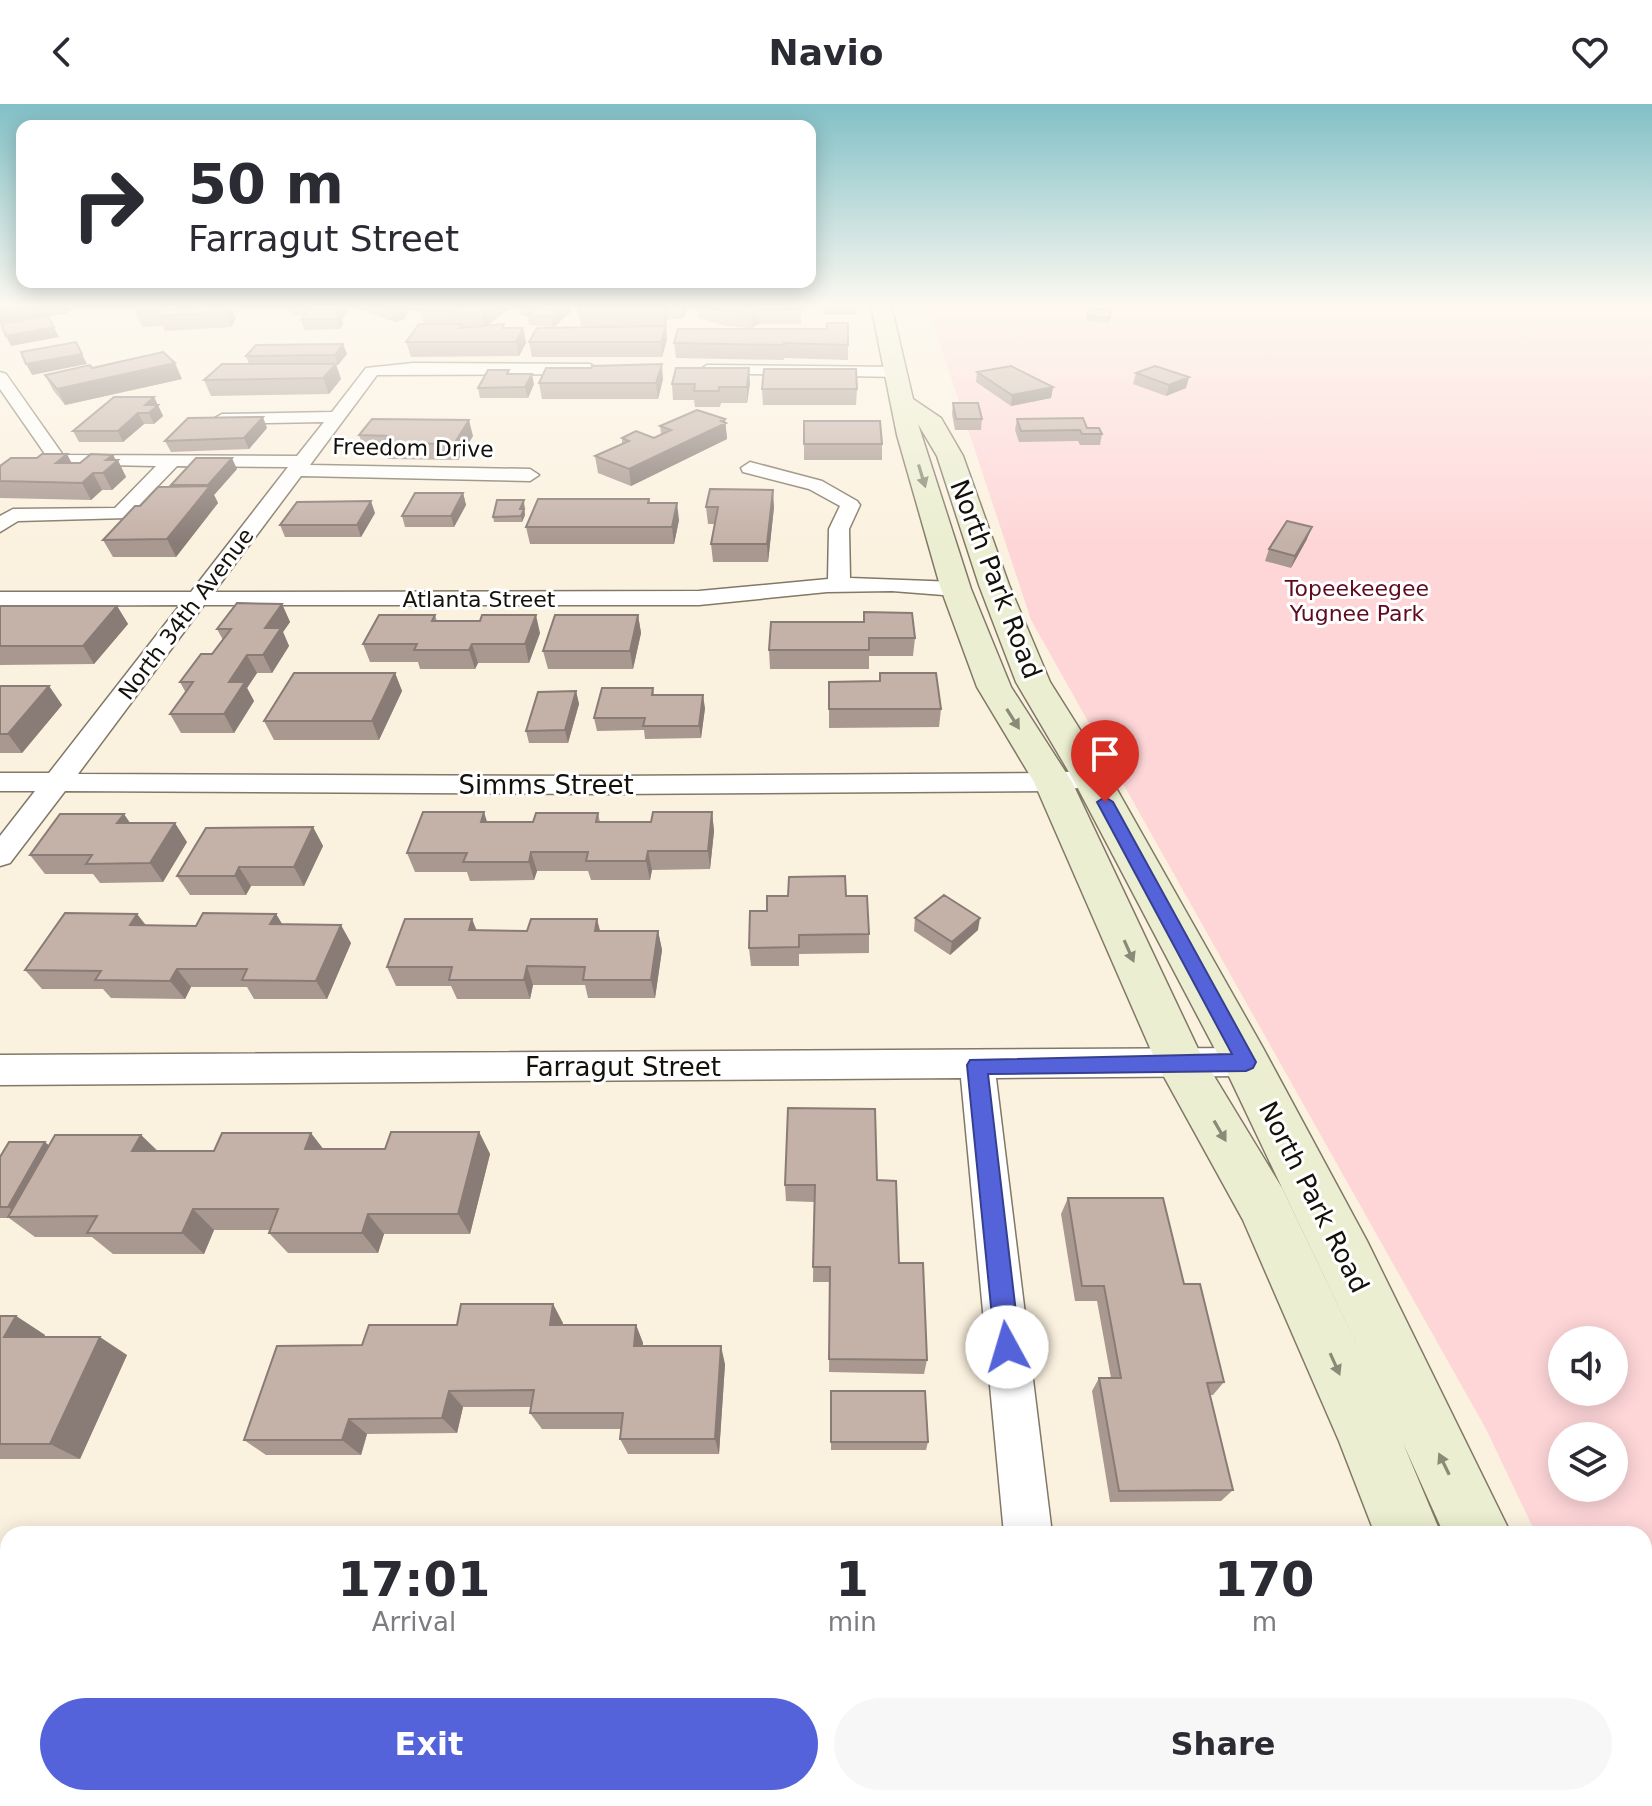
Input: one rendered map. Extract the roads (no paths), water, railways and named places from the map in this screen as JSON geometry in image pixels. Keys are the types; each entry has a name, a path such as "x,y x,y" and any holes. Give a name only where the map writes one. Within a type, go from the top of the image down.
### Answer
{"street":[{"name":"Freedom Drive","path":"5,384 58,460 172,461 530,475"},
{"name":"North 34th Avenue","path":"0,856 361,384"},
{"path":"880,384 900,386"},
{"name":"North Park Road","path":"900,386 909,435 956,589 994,687 1072,780 1246,1062 1347,1260 1474,1526"},
{"name":"North Park Road","path":"900,386 933,423 950,456 994,585 1181,1064 1263,1205 1366,1431 1405,1526"},
{"path":"209,419 334,417"},
{"path":"4,519 120,514 172,461"},
{"path":"750,468 809,482 839,495 850,505 839,529 839,586"},
{"name":"Atlanta Street","path":"0,599 699,598 788,585 956,589"},
{"name":"Simms Street","path":"0,782 169,786 1072,780"},
{"name":"Farragut Street","path":"0,1070 1246,1062"},
{"path":"977,1065 1027,1526"}],"park label":[{"name":"Topeekeegee Yugnee Park","path":"1357,600"}]}
